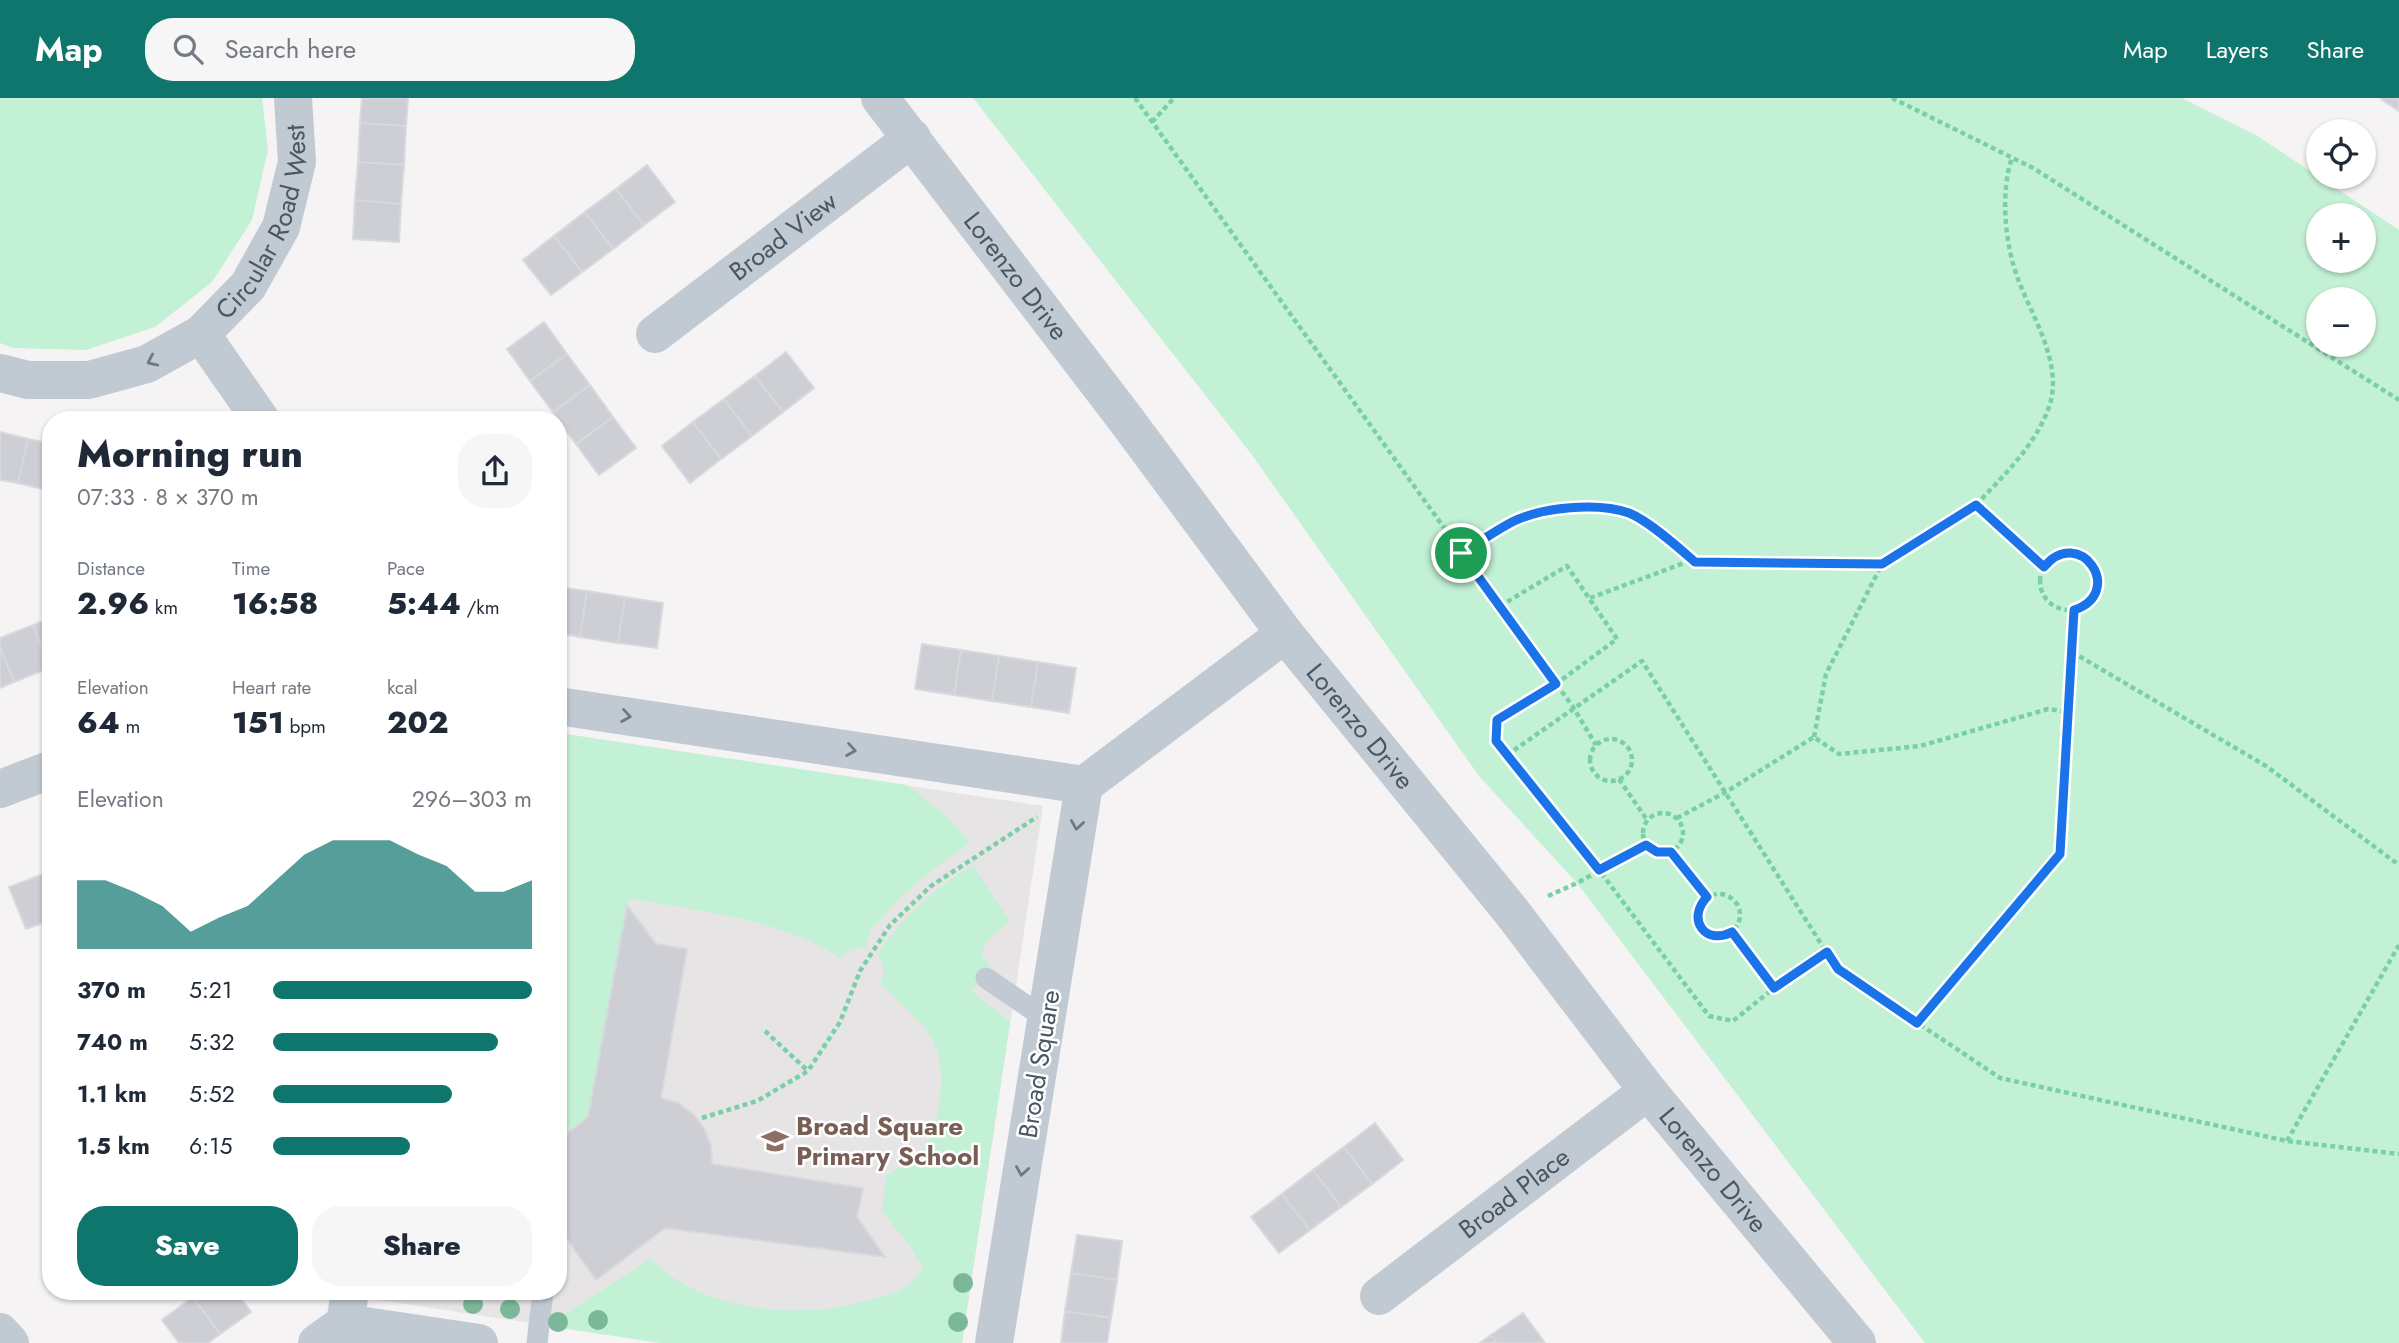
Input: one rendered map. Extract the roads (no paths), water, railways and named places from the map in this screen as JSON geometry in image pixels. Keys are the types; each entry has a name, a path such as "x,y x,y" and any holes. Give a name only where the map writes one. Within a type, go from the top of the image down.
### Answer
{"street":[{"name":"Circular Road West","path":"0,373 28,380 89,380 147,364 201,334 248,286 281,228 297,162 293,98"},
{"name":"Lorenzo Drive","path":"880,98 1127,421 1284,634 1511,911 1648,1091 1857,1343"},
{"name":"Broad View","path":"655,334 912,138"},
{"name":"Circular Road West","path":"201,334 255,411"},
{"path":"567,707 1084,785 1284,634"},
{"path":"0,789 42,773"},
{"name":"Broad Square","path":"994,1343 1084,785"},
{"name":"Broad Place","path":"1379,1296 1648,1091"},
{"path":"338,1319 479,1343"},
{"path":"0,1332 10,1343"}],"lane":[{"path":"986,978 1046,1019"},
{"path":"537,1343 542,1300"}],"place":[{"name":"Broad Square Primary School","path":"775,1141"}]}
